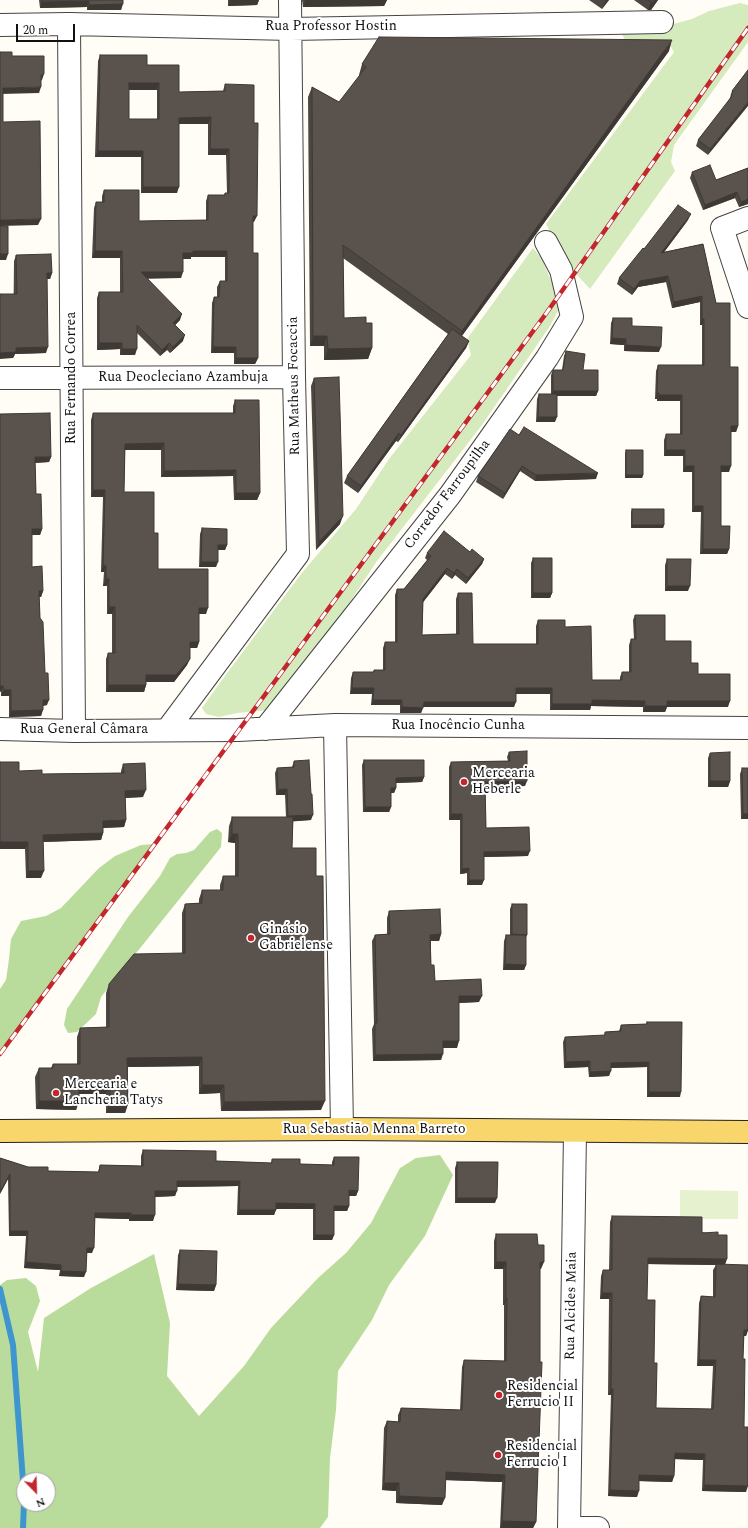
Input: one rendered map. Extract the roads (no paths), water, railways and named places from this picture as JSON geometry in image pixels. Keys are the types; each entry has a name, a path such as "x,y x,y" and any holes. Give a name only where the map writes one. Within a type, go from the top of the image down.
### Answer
{"main road":[{"name":"Rua Sebastião Menna Barreto","path":"0,1131 342,1129 575,1132 748,1132"}],"street":[{"name":"Rua Matheus Focaccia","path":"167,730 298,554 294,377 290,0"},
{"name":"Rua Professor Hostin","path":"0,25 69,24 290,28 662,22"},
{"name":"Rua Fernando Correa","path":"69,24 74,731"},
{"path":"748,218 722,228 748,307"},
{"name":"Corredor Farroupilha","path":"265,729 450,495 547,358 572,317 561,270 546,242"},
{"name":"Rua Deocleciano Azambuja","path":"0,378 72,379 294,377"},
{"path":"335,725 342,1129"},
{"name":"Rua Inocêncio Cunha","path":"167,730 265,729 335,725 748,728"},
{"name":"Rua General Câmara","path":"0,729 74,731 167,730"},
{"name":"Rua Alcides Maia","path":"569,1528 575,1132"},
{"path":"569,1528 598,1528"}],"waterway":[{"path":"0,1289 13,1345 22,1472"},
{"path":"23,1528 24,1512"}],"railway":[{"path":"0,1054 545,315 748,28"}],"place":[{"name":"Mercearia Heberle","path":"464,782"},
{"name":"Ginásio Gabrielense","path":"251,938"},
{"name":"Mercearia e Lancheria Tatys","path":"56,1093"},
{"name":"Residencial Ferrucio II","path":"499,1395"},
{"name":"Residencial Ferrucio I","path":"498,1455"}]}
